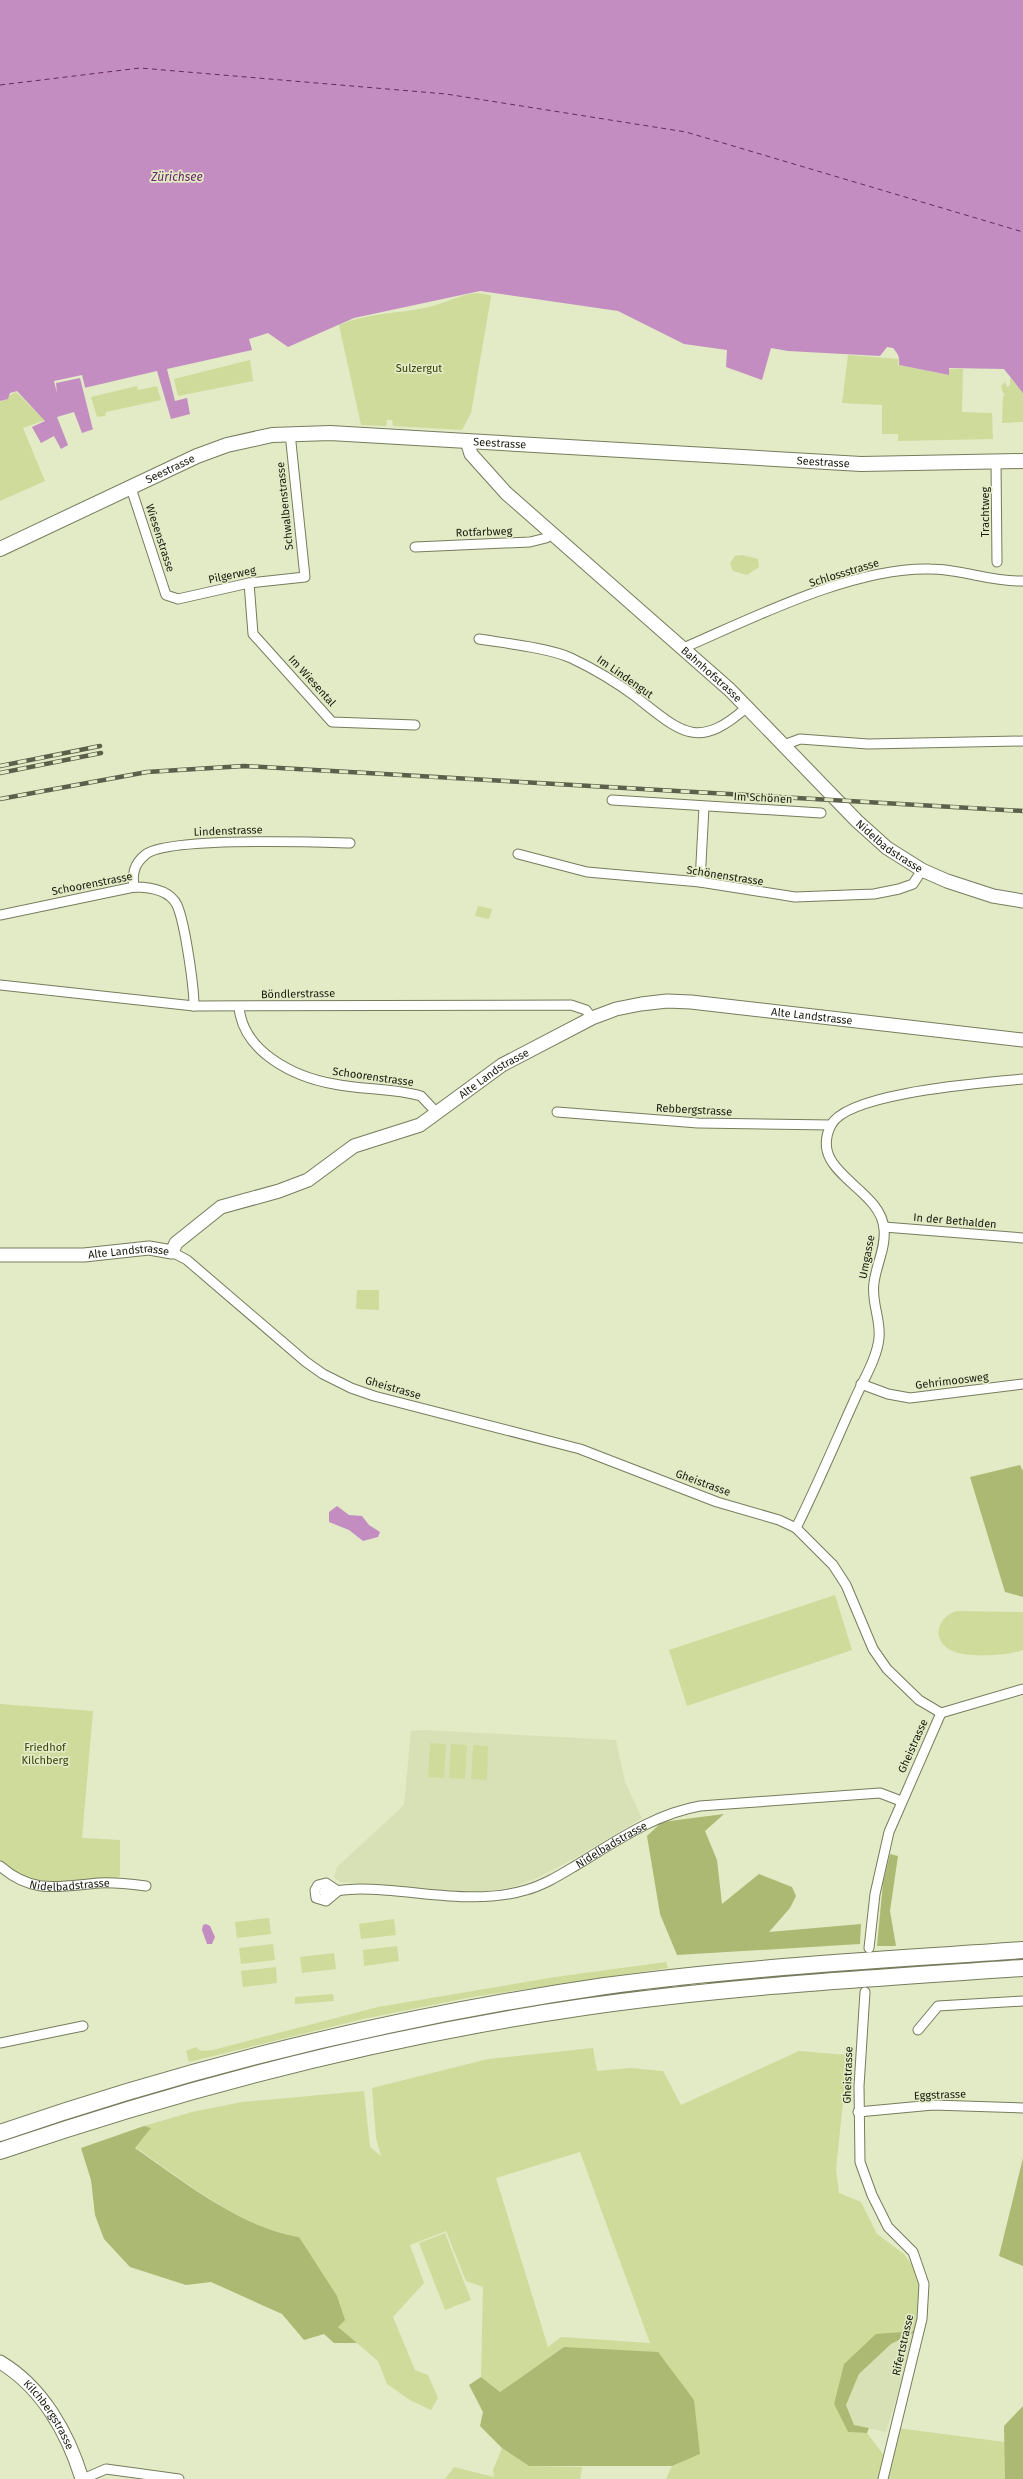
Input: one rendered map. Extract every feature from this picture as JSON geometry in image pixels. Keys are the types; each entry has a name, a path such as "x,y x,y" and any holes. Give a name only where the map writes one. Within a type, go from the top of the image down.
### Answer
{"highway":[{"path":"0,2133 107,2097 263,2053 397,2022 512,2000 698,1975 1023,1950"},
{"path":"0,2151 132,2108 226,2081 366,2047 483,2024 587,2006 733,1989 1023,1968"}],"main road":[{"name":"Seestrasse","path":"0,549 197,456 228,444 290,433 330,433 861,464 1023,461"}],"street":[{"name":"Schwalbenstrasse","path":"290,433 305,577"},
{"name":"Bahnhofstrasse","path":"467,441 471,454 487,474 506,493 552,532 747,707 784,744"},
{"name":"Trachtweg","path":"996,462 997,562"},
{"name":"Wiesenstrasse","path":"131,488 166,595"},
{"name":"Rotfarbweg","path":"415,547 530,542 546,538 552,532"},
{"name":"Schlossstrasse","path":"681,649 777,608 856,579 883,572 931,569 955,571 992,579 1023,582"},
{"name":"Pilgerweg","path":"166,595 178,599 249,583 305,577"},
{"name":"Im Wiesental","path":"249,583 253,634 332,722 415,725"},
{"name":"Im Lindengut","path":"479,639 568,657 600,672 668,723 689,732 703,733 711,731 726,724 747,707"},
{"path":"784,744 800,739 868,744 1023,740"},
{"name":"Nidelbadstrasse","path":"784,744 857,822 887,848 922,870 967,888 1023,901"},
{"name":"Im Schönen","path":"612,800 704,807 821,813"},
{"path":"700,882 704,807"},
{"name":"Lindenstrasse","path":"134,887 132,875 137,864 145,854 169,845 266,842 350,843"},
{"name":"Schönenstrasse","path":"518,854 587,872 700,882 795,897 867,895 913,884 922,870"},
{"name":"Schoorenstrasse","path":"0,914 134,887 150,887 166,893 177,905 184,932 194,1006"},
{"name":"Böndlerstrasse","path":"0,985 194,1006 571,1005 586,1010 592,1018"},
{"name":"Alte Landstrasse","path":"0,1255 84,1255 149,1248 172,1252 176,1243 221,1207 279,1191 308,1180 354,1146 420,1125 502,1065 592,1018 616,1009 667,1001 691,1002 1023,1040"},
{"name":"Schoorenstrasse","path":"239,1007 240,1020 258,1049 285,1067 333,1084 421,1096 437,1113"},
{"path":"831,1125 843,1113 874,1101 944,1087 1023,1079"},
{"name":"Rebbergstrasse","path":"557,1112 698,1123 831,1125"},
{"name":"Umgasse","path":"796,1528 861,1384 879,1337 873,1295 884,1237 884,1227 881,1215 871,1200 832,1164 826,1143 831,1125"},
{"name":"In der Bethalden","path":"884,1227 1023,1238"},
{"name":"Gheistrasse","path":"172,1252 187,1260 306,1362 323,1374 351,1388 438,1414 580,1449 717,1502 779,1520 796,1528 833,1565 846,1585 873,1649 887,1669 919,1700 940,1713 934,1733 901,1801 889,1832 875,1894 869,1948"},
{"name":"Gehrimoosweg","path":"861,1384 888,1394 910,1398 1023,1384"},
{"path":"940,1713 1023,1689"},
{"name":"Nidelbadstrasse","path":"324,1892 361,1889 482,1897 505,1895 528,1890 552,1880 656,1818 679,1809 700,1806 880,1793 901,1801"},
{"name":"Nidelbadstrasse","path":"0,1866 11,1876 39,1888 101,1883 146,1886"},
{"name":"Gheistrasse","path":"858,2112 865,1992"},
{"path":"918,2030 938,2006 1023,2001"},
{"path":"0,2043 83,2026"},
{"name":"Eggstrasse","path":"858,2112 933,2105 1023,2108"},
{"name":"Rifertstrasse","path":"858,2112 860,2162 872,2195 888,2227 914,2252 924,2284 922,2319 883,2479"},
{"name":"Kilchbergstrasse","path":"0,2362 11,2368 38,2395 59,2423 74,2453 82,2479"},
{"path":"82,2479 106,2469 179,2479"}],"shaded area":[{"path":"425,1730 616,1740 625,1782 642,1818 577,1857 535,1879 513,1887 489,1891 444,1891 340,1882 334,1877 337,1867 404,1805 411,1731"},
{"path":"917,2331 886,2432 854,2425 846,2405 859,2374 891,2344"}],"green space":[{"name":"Sulzergut","path":"478,293 490,295 491,297 471,413 462,430 393,426 392,420 387,420 386,426 361,425 339,325 360,318 431,307 464,295"},
{"path":"848,355 899,359 898,365 949,375 949,369 963,369 962,412 992,413 993,439 898,441 898,434 882,434 882,405 842,403"},
{"path":"250,360 253,381 178,396 174,379"},
{"path":"1010,377 1023,393 1023,422 1002,423 1003,397 1005,394 1003,393 1001,386 1005,382 1007,387 1010,385"},
{"path":"137,386 138,390 157,386 161,400 106,412 105,416 97,417 91,397"},
{"path":"16,392 45,420 23,428 45,481 0,501 0,402"},
{"path":"742,555 758,559 759,567 747,575 733,571 730,563 735,556"},
{"path":"478,906 492,909 489,919 475,916"},
{"path":"357,1290 379,1290 379,1310 356,1309"},
{"path":"1020,1465 1023,1471 1023,1597 1005,1592 970,1477"},
{"path":"835,1595 852,1650 687,1706 669,1650"},
{"path":"957,1611 1023,1612 1023,1650 996,1655 973,1655 963,1654 947,1648 939,1638 940,1626 946,1617"},
{"name":"Friedhof Kilchberg","path":"0,1704 93,1711 82,1838 120,1840 120,1876 117,1878 56,1882 26,1877 0,1861"},
{"path":"430,1743 446,1744 444,1778 428,1777"},
{"path":"451,1744 467,1745 465,1779 449,1778"},
{"path":"473,1745 488,1746 487,1780 471,1779"},
{"path":"724,1814 705,1831 717,1860 722,1904 759,1874 792,1887 796,1896 790,1908 769,1932 861,1924 860,1944 677,1955 660,1914 647,1836 662,1822"},
{"path":"890,1854 898,1856 890,1911 896,1946 877,1946 883,1883"},
{"path":"269,1918 271,1934 237,1938 235,1922"},
{"path":"394,1919 396,1935 361,1939 359,1924"},
{"path":"273,1944 275,1960 241,1964 239,1948"},
{"path":"397,1946 399,1961 364,1966 363,1950"},
{"path":"334,1953 336,1969 302,1973 300,1957"},
{"path":"666,1962 668,1968 472,1997 363,2019 189,2062 186,2051 196,2047 201,2051 213,2050 378,2007 555,1977"},
{"path":"276,1967 277,1983 243,1987 241,1971"},
{"path":"333,1994 334,2001 295,2004 295,1997"},
{"path":"593,2048 597,2071 630,2068 663,2071 681,2105 799,2051 848,2055 836,2169 839,2193 861,2202 877,2234 904,2254 913,2266 920,2284 920,2317 917,2331 844,2364 834,2404 848,2432 867,2433 885,2457 880,2479 666,2479 672,2466 700,2453 564,2347 500,2392 481,2377 483,2287 466,2281 446,2231 410,2245 424,2283 393,2317 415,2370 428,2375 438,2398 431,2410 410,2400 387,2384 378,2361 338,2327 299,2237 277,2232 234,2213 193,2188 135,2147 151,2128 144,2126 192,2112 242,2102 364,2091 370,2147 381,2156 376,2138 372,2088 488,2059","holes":["580,2152 650,2343 561,2337 548,2347 496,2178"]},
{"path":"144,2126 151,2128 135,2148 213,2202 234,2214 277,2232 299,2237 337,2296 345,2320 338,2327 357,2343 334,2343 324,2334 304,2340 282,2314 211,2282 186,2285 130,2267 104,2239 95,2215 91,2180 81,2148"},
{"path":"1023,2158 1023,2266 999,2256"},
{"path":"445,2233 471,2300 445,2310 419,2243"},
{"path":"917,2331 891,2344 859,2374 846,2405 854,2425 869,2428 867,2433 848,2432 834,2404 844,2364 876,2334"},
{"path":"564,2347 658,2352 694,2400 700,2454 672,2466 529,2466 502,2448 480,2426 483,2412 469,2385 481,2377 500,2392"},
{"path":"1023,2406 1023,2479 1005,2479 1004,2426"},
{"path":"897,2428 1005,2442 1005,2479 885,2479"},
{"path":"502,2448 529,2466 582,2467 580,2479 445,2479 454,2467 494,2477 493,2470"}],"water":[{"name":"Zürichsee","path":"0,0 1023,0 1023,393 1004,369 949,368 949,375 899,365 899,358 896,352 893,348 887,347 880,356 788,351 771,348 762,380 726,367 727,350 684,344 618,311 480,291 354,318 288,347 268,333 249,339 252,350 167,369 175,401 187,398 190,414 171,419 157,371 84,388 94,429 82,433 74,412 57,417 68,445 61,449 54,436 41,443 32,427 45,421 17,391 10,393 8,399 0,401"},
{"path":"337,1506 349,1515 362,1516 369,1525 380,1532 378,1537 363,1541 349,1530 329,1522 329,1512"},
{"path":"206,1924 210,1926 215,1937 212,1944 207,1944 202,1930 203,1925"}],"pier":[{"path":"82,375 96,429 93,430 80,378 56,383 57,393 54,381"}],"ferry route":[{"path":"0,85 140,68 446,94 686,132 1023,232"}],"railway":[{"path":"0,766 100,746"},
{"path":"0,773 101,753"},
{"path":"0,799 147,772 244,766 1023,811"}]}
